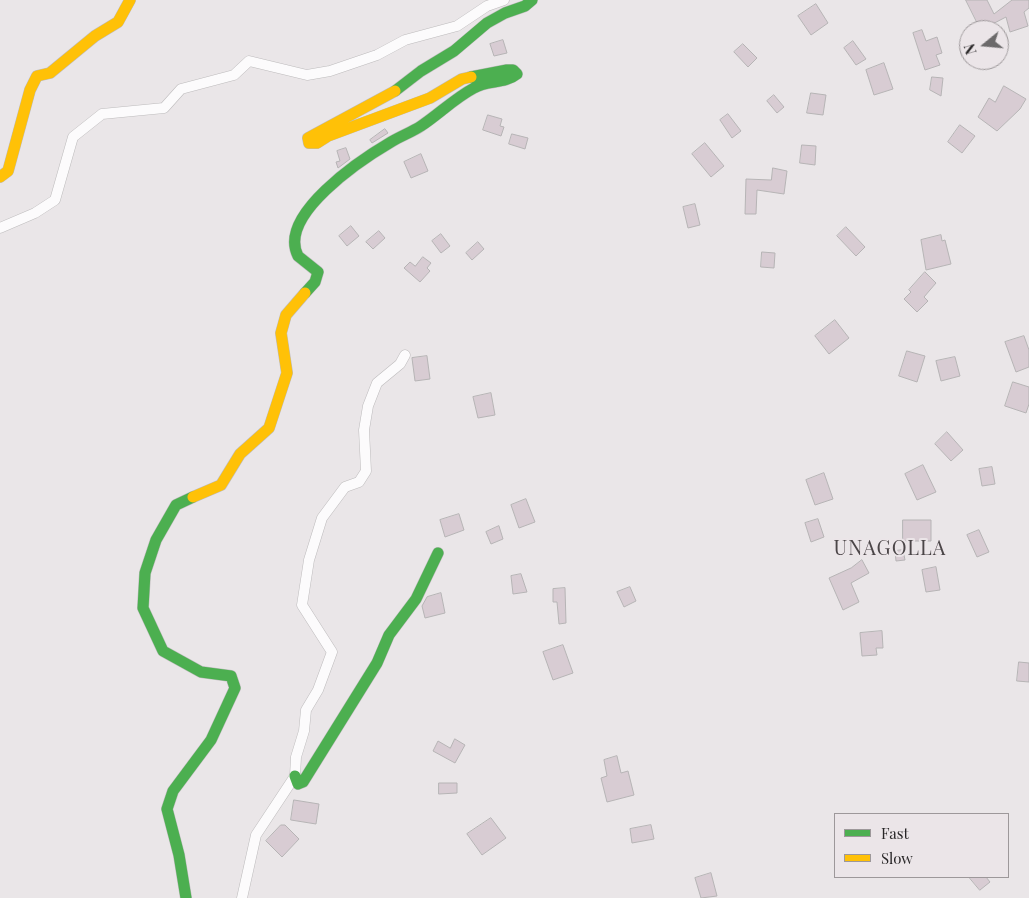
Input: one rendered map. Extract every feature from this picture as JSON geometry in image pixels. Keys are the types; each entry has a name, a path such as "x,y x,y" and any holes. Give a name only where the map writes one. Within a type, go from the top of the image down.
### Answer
{"street":[{"path":"0,178 8,171 30,90 37,76 50,73 95,36 118,22 130,0"},
{"path":"0,228 34,213 55,200 73,137 102,114 164,108 181,89 234,75 249,61 307,75 330,71 378,55 405,40 457,26 487,6 504,0"},
{"path":"186,898 179,855 167,809 173,791 211,740 235,688 231,676 201,672 163,651 143,608 146,573 156,540 176,506 221,485 240,454 269,428 288,373 281,333 286,315 315,282 318,272 305,264 295,251 296,234 304,214 334,181 391,142 419,127 480,84 510,79 517,74 513,70 507,70 462,79 430,98 328,136 317,143 310,143 308,138 366,105 396,92 421,71 454,51 487,23 505,12 525,6 532,0"},
{"path":"405,355 400,364 377,383 368,406 364,430 366,471 359,482 344,487 322,518 309,560 302,605 332,652 318,690 306,710 304,731 296,757 295,776 298,784 304,782 376,663 389,635 416,599 438,553"},
{"path":"242,898 256,835 295,776"}],"building":[{"path":"966,0 987,0 994,14 1012,0 1029,0 1029,8 1024,12 1028,26 1010,32 1009,20 1007,20 1006,17 1000,20 976,20"},
{"path":"816,4 828,23 811,35 798,16"},
{"path":"922,30 926,41 937,37 942,53 936,55 940,65 925,70 913,33"},
{"path":"503,40 507,53 494,56 490,44"},
{"path":"853,41 866,59 856,65 844,48"},
{"path":"743,44 757,58 748,67 734,52"},
{"path":"884,63 893,89 874,95 866,70"},
{"path":"932,77 943,78 941,96 930,90"},
{"path":"1004,86 1026,99 1020,109 997,131 978,117 989,98 995,102"},
{"path":"811,93 826,95 823,115 807,113"},
{"path":"774,95 784,107 777,113 767,101"},
{"path":"728,114 741,131 732,138 720,120"},
{"path":"488,115 502,119 500,126 504,127 501,136 483,130"},
{"path":"960,125 975,136 962,153 948,142"},
{"path":"385,129 388,133 372,143 370,140"},
{"path":"512,134 528,138 525,149 509,144"},
{"path":"705,143 724,166 711,177 692,154"},
{"path":"802,145 816,146 815,165 800,163"},
{"path":"346,148 350,159 338,168 336,162 340,161 337,151"},
{"path":"421,154 428,171 411,178 404,162"},
{"path":"773,168 787,171 784,194 757,190 756,214 745,214 746,179 771,180"},
{"path":"695,204 700,225 688,228 683,207"},
{"path":"351,226 359,236 347,246 339,236"},
{"path":"846,227 865,247 856,256 837,236"},
{"path":"379,231 385,238 373,249 366,242"},
{"path":"441,234 450,246 441,253 432,241"},
{"path":"941,235 942,241 945,240 951,264 926,270 921,240"},
{"path":"478,242 484,249 472,260 466,253"},
{"path":"762,252 775,253 774,268 761,267"},
{"path":"423,257 431,263 427,268 430,271 420,282 404,268 410,262 415,266"},
{"path":"925,272 936,283 924,297 928,301 917,312 904,299 911,292 909,290"},
{"path":"835,320 849,338 829,354 815,336"},
{"path":"1024,336 1029,350 1029,367 1016,372 1005,342"},
{"path":"907,351 925,356 917,382 899,376"},
{"path":"427,356 430,379 415,381 412,358"},
{"path":"955,357 960,376 941,381 936,361"},
{"path":"1013,382 1029,387 1029,404 1026,413 1005,406"},
{"path":"491,393 495,415 478,418 473,397"},
{"path":"947,432 963,450 951,461 935,444"},
{"path":"923,465 936,492 917,500 905,474"},
{"path":"992,467 995,484 982,486 979,469"},
{"path":"824,473 833,499 815,505 806,480"},
{"path":"526,499 535,522 519,528 511,505"},
{"path":"459,514 464,530 445,537 440,520"},
{"path":"818,519 824,537 811,542 805,523"},
{"path":"903,520 931,520 931,541 903,541"},
{"path":"499,526 503,539 491,544 486,532"},
{"path":"979,530 989,552 977,557 967,535"},
{"path":"903,550 905,560 896,561 895,551"},
{"path":"862,560 869,573 851,583 859,602 843,610 829,578 851,568"},
{"path":"936,567 940,590 926,592 922,570"},
{"path":"521,574 527,592 513,594 511,576"},
{"path":"630,587 636,601 624,607 617,592"},
{"path":"565,588 566,623 559,624 557,602 553,602 553,589"},
{"path":"441,593 445,613 425,618 422,606 427,597"},
{"path":"882,631 883,648 876,648 877,655 862,656 860,633"},
{"path":"563,645 573,673 553,680 543,652"},
{"path":"1019,662 1029,663 1029,682 1017,681"},
{"path":"455,739 465,745 455,763 433,751 438,741 450,748"},
{"path":"617,756 621,773 628,771 634,795 607,802 601,778 607,776 604,760"},
{"path":"439,783 457,783 457,793 439,794"},
{"path":"294,800 319,804 316,824 291,820"},
{"path":"491,818 506,838 482,855 467,834"},
{"path":"281,825 285,825 299,839 282,857 266,841"},
{"path":"651,825 654,839 632,843 630,829"},
{"path":"711,873 717,896 701,898 695,878"},
{"path":"970,878 987,878 990,882 980,890"}],"traffic: fast":[{"path":"395,91 421,71 454,51 487,23 505,13 525,6 532,0"},
{"path":"305,293 315,282 318,272 298,256 295,240 300,223 311,206 326,190 361,161 421,126 467,92 479,86 507,79 517,74 513,70 507,70 471,77"},
{"path":"186,898 179,855 167,809 173,791 211,740 235,688 231,676 201,672 163,651 143,608 145,573 156,540 176,505 193,497"},
{"path":"295,776 298,784 303,782 377,663 389,635 416,599 438,553"}],"traffic: slow":[{"path":"0,177 8,171 30,90 37,76 50,73 95,36 118,22 130,0"},
{"path":"395,91 308,138 309,143 317,143 328,136 430,98 462,79 471,77"},
{"path":"193,497 221,485 240,454 269,428 287,373 281,333 286,315 305,293"}],"district":[{"name":"UNAGOLLA","path":"890,549"}]}
